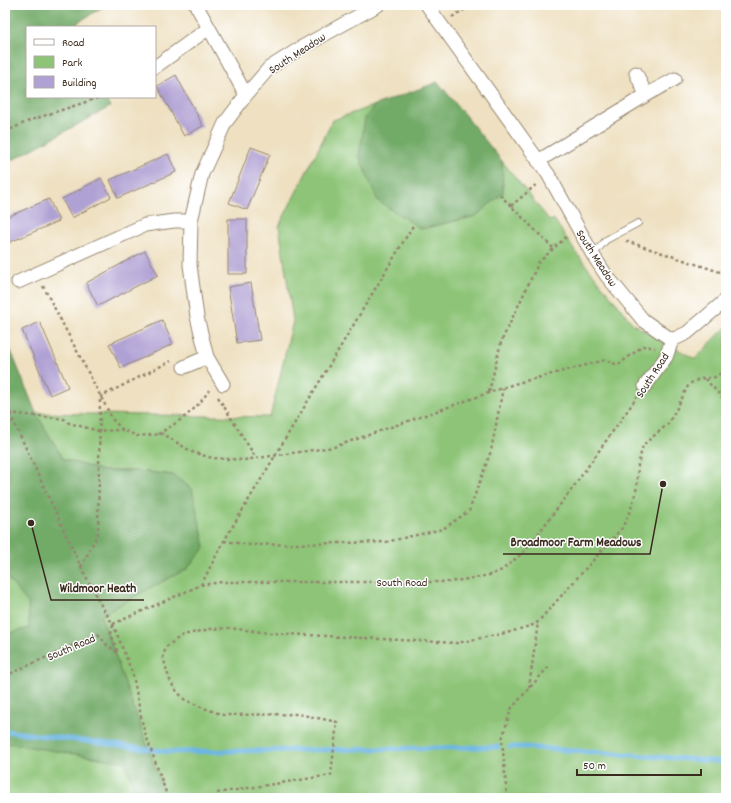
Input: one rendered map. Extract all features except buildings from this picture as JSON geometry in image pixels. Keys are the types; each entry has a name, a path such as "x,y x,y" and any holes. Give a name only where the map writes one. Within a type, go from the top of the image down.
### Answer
{"street":[{"path":"196,5 246,95"},
{"name":"South Meadow","path":"428,5 440,24 548,174 606,275 643,320 670,345"},
{"name":"South Meadow","path":"217,387 196,316 190,265 191,221 202,174 225,123 269,68 372,6"},
{"path":"156,66 209,28"},
{"path":"636,73 646,95"},
{"path":"538,161 675,79"},
{"path":"18,282 145,225 174,221 191,221"},
{"name":"South Road","path":"645,386 666,357 670,345 687,333 726,300"},
{"path":"184,367 207,357"}],"lane":[{"path":"593,254 606,240 638,223"}],"path":[{"path":"440,24 472,5"},
{"path":"5,132 31,120 98,98"},
{"path":"510,206 548,174"},
{"path":"500,195 553,248"},
{"path":"201,585 224,541 414,224"},
{"path":"489,393 501,342 540,262 553,248 578,228"},
{"path":"612,237 726,274"},
{"path":"36,273 113,420 123,430 137,436 163,434 192,452 212,458 244,460 334,447 503,388 606,360 618,366 643,346 670,345"},
{"path":"100,397 178,358 184,367"},
{"path":"217,793 331,775 337,722 298,714 223,715 201,707 184,699 174,688 169,678 163,658 166,647 183,635 210,629 229,628 270,633 457,642 510,632 536,624 622,528 631,508 637,487 638,465 643,445 668,424 688,384 699,379 715,377 726,370"},
{"path":"704,378 726,401"},
{"name":"South Road","path":"5,676 98,634 107,645 118,653 111,634 113,624 201,585 229,582 450,582 490,575 502,570 525,551 572,490 645,386"},
{"path":"158,435 187,416 217,387 256,458"},
{"path":"224,541 251,545 386,542 443,529 469,511 491,451 503,388"},
{"path":"81,567 98,533 100,397"},
{"path":"5,403 81,567 102,607 113,624 133,675 143,727 168,798"},
{"path":"9,413 64,419 69,422 99,431 123,430"},
{"path":"5,421 13,422"},
{"path":"529,689 538,621"},
{"path":"507,798 502,739 511,709 550,665"}],"green space":[{"path":"5,5 106,5 77,23 78,26 26,26 26,98 106,98 110,107 5,164"},
{"path":"438,82 502,161 503,193 476,216 421,229 378,201 359,156 365,118 375,105"},
{"path":"375,105 365,118 421,229 476,216 503,193 502,161 550,221 554,219 574,250 633,324 695,359 726,327 726,798 5,798 5,415 146,590 187,569 204,547 198,518 173,475 138,471 103,471 63,459 36,413 270,417 293,321 279,226 333,120"},
{"path":"5,336 36,413 63,459 103,471 138,471 173,475 192,489 205,547 187,569 146,590 101,616 166,798 138,798 125,762 5,743 5,634 29,628 28,603 5,575"}],"waterway":[{"path":"5,731 171,752 498,747"},
{"path":"510,747 726,762"}],"place":[{"name":"Broadmoor Farm Meadows","path":"663,484"},
{"name":"Wildmoor Heath","path":"31,523"}]}
